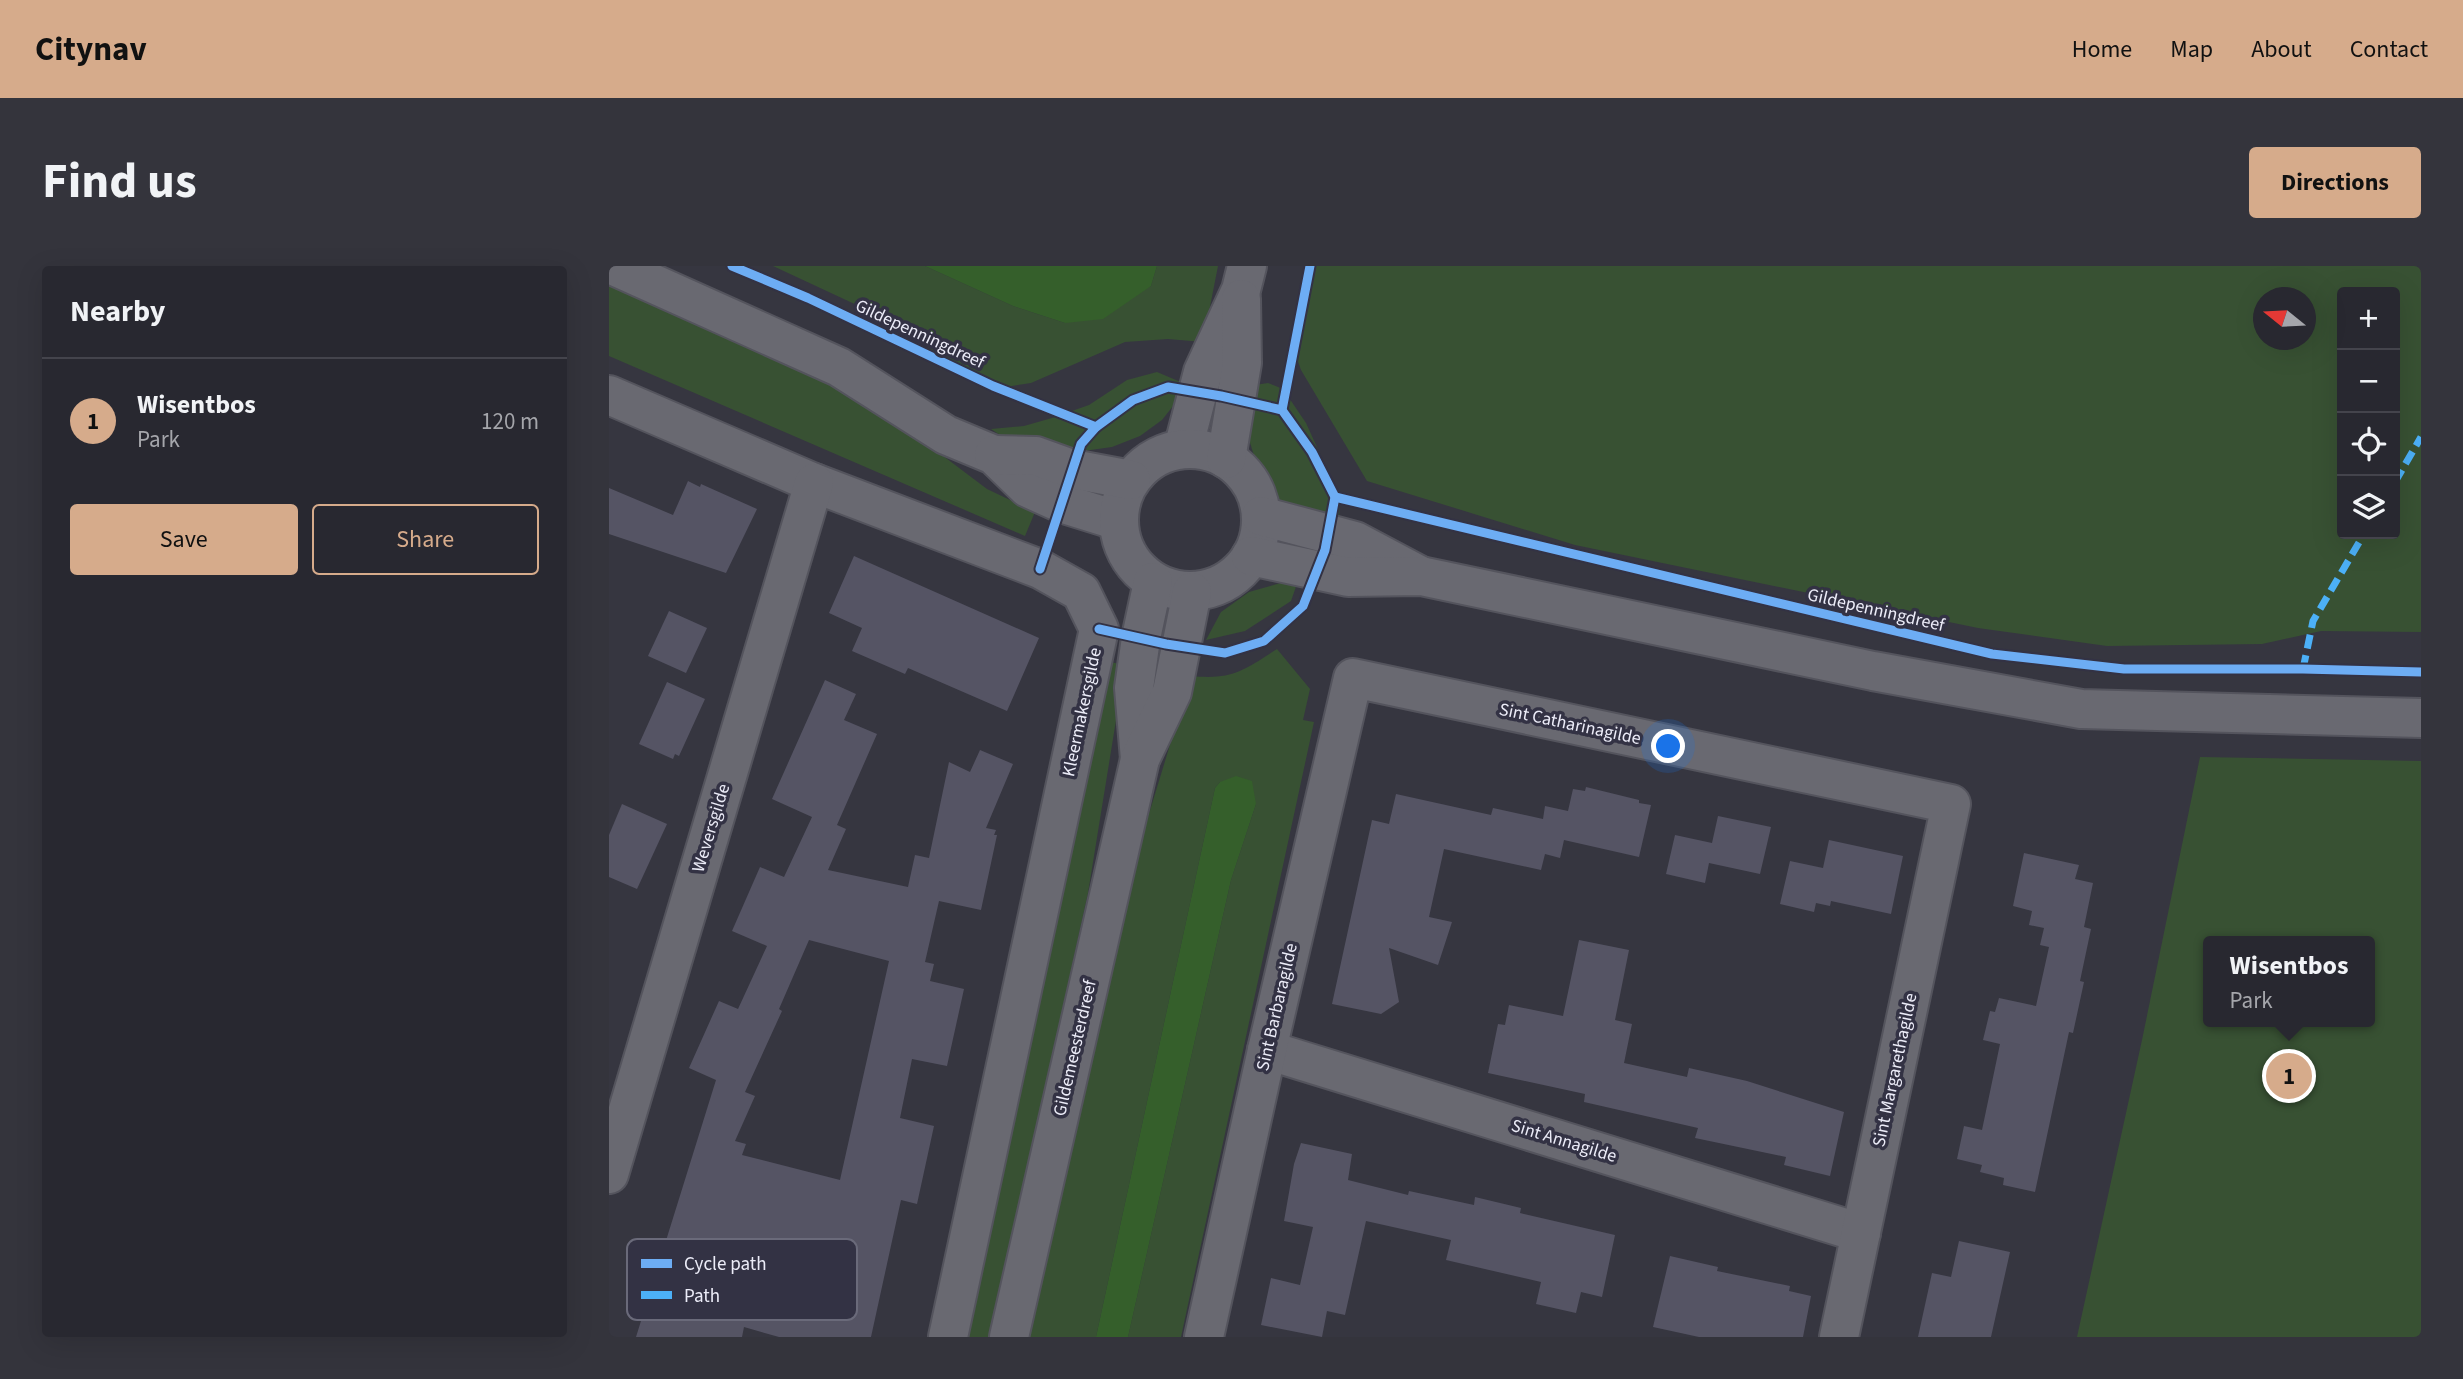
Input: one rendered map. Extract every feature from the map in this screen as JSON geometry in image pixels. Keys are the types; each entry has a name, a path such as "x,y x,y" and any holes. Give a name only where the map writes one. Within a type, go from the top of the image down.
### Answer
{"street":[{"path":"614,266 839,367 946,435 994,455 1036,456 1072,469 1132,480"},
{"path":"1183,450 1203,372 1244,278"},
{"path":"1226,459 1242,363 1244,278"},
{"name":"Kleermakersgilde","path":"609,395 814,483 1040,569 1081,592 1100,629 948,1337"},
{"path":"1205,451 1226,459 1247,478 1259,503 1259,537 1251,556 1226,582 1210,589 1192,592 1172,590 1153,582 1128,556 1121,539 1120,506 1132,480 1154,459 1168,452 1205,451"},
{"path":"994,455 1028,488 1061,503 1119,521"},
{"name":"Weversgilde","path":"609,1174 814,483"},
{"path":"1261,516 1355,541 1421,576"},
{"path":"1251,556 1349,577 1421,576 1873,671 2081,709 2421,718"},
{"name":"Gildemeesterdreef","path":"1140,759 1133,688 1153,582"},
{"name":"Gildemeesterdreef","path":"1009,1337 1140,759 1172,692 1192,592"},
{"name":"Sint Catharinagilde","path":"1353,678 1951,804"},
{"name":"Sint Barbaragilde","path":"1204,1337 1353,678"},
{"name":"Sint Margarethagilde","path":"1839,1337 1951,804"},
{"name":"Sint Annagilde","path":"1267,1050 1861,1233"}],"shaded area":[{"path":"773,266 925,266 1013,306 1065,323 1151,286 1157,266 1218,266 1203,342 1168,339 1125,342 1031,383 1005,387 980,382 861,307"},
{"path":"925,266 1157,266 1151,286 1103,319 1065,323 1013,306"},
{"path":"1316,266 2421,266 2421,632 2321,631 2262,644 2107,646 1978,628 1575,545 1367,481 1301,370 1293,347"},
{"path":"609,284 838,386 926,443 987,489 1035,512 1025,536 609,356"},
{"path":"1157,372 1183,383 1177,401 1162,420 1140,436 1112,447 1062,454 1009,441 991,429 1024,426 1052,418 1089,405 1127,380"},
{"path":"1268,383 1283,389 1306,423 1340,498 1339,519 1281,507 1260,475 1243,420 1255,385"},
{"path":"1299,578 1291,601 1245,631 1206,640 1221,612 1249,592"},
{"path":"1277,649 1310,689 1303,720 1314,722 1181,1337 1128,1337 1231,880 1256,804 1220,782 1215,788 1096,1337 1029,1337 1133,866 1191,676 1217,677 1237,672"},
{"path":"1105,661 1125,665 1088,893 990,1337 966,1337 1071,856"},
{"path":"2200,757 2421,761 2421,1337 2077,1337"},
{"path":"1236,776 1252,781 1256,804 1231,880 1128,1337 1096,1337 1215,788 1220,782"}],"building":[{"path":"688,481 700,487 701,484 757,509 726,573 609,534 609,488 673,515"},
{"path":"854,556 1039,638 1007,711 908,668 905,674 852,651 862,628 829,613"},
{"path":"669,611 707,628 686,673 648,656"},
{"path":"825,680 856,694 844,720 877,734 837,825 846,829 828,870 908,887 915,855 929,858 949,762 970,772 980,750 1013,764 986,828 996,830 994,835 997,835 981,910 939,901 925,962 934,964 930,981 964,989 947,1066 912,1059 900,1118 934,1126 917,1204 901,1200 871,1337 779,1337 744,1327 742,1337 636,1337 641,1320 857,1320 857,1239 667,1239 716,1080 689,1068 719,1001 738,1009 767,946 732,931 760,867 784,877 812,817 772,799","holes":["809,940 889,961 840,1180 742,1155 746,1144 735,1141 755,1096 745,1092 782,1011 779,1009"]},
{"path":"667,682 705,699 679,756 675,754 673,759 639,744"},
{"path":"1586,787 1651,805 1639,857 1564,840 1560,858 1545,854 1541,870 1444,849 1429,917 1452,922 1438,965 1389,948 1399,1002 1381,1014 1332,1004 1372,820 1389,824 1396,794 1491,815 1493,808 1543,819 1545,806 1568,811 1573,789 1585,791"},
{"path":"622,804 667,824 637,889 609,877 609,835"},
{"path":"1718,816 1771,827 1760,874 1709,863 1705,883 1666,874 1675,835 1712,843"},
{"path":"1829,840 1903,856 1891,914 1831,901 1830,906 1816,903 1814,912 1780,904 1790,861 1823,868"},
{"path":"2024,853 2079,865 2075,879 2093,883 2084,927 2091,929 2080,981 2084,982 2073,1033 2069,1032 2035,1192 2003,1185 2004,1178 1980,1172 1982,1165 1957,1159 1964,1126 1982,1130 2000,1044 1983,1040 1990,1011 1995,1012 1999,998 2036,1006 2049,947 2040,945 2044,928 2029,925 2032,911 2013,906"},
{"path":"1579,940 1629,950 1615,1020 1632,1024 1624,1063 1687,1077 1689,1068 1747,1081 1844,1112 1830,1176 1784,1165 1786,1157 1695,1138 1698,1128 1584,1102 1585,1094 1488,1073 1498,1024 1505,1025 1509,1005 1563,1016"},
{"path":"1301,1143 1352,1154 1348,1180 1408,1195 1409,1191 1474,1205 1475,1197 1521,1208 1520,1213 1615,1235 1602,1297 1581,1292 1576,1313 1536,1304 1541,1282 1446,1260 1451,1240 1366,1221 1345,1315 1327,1311 1322,1337 1261,1325 1271,1278 1300,1285 1313,1227 1284,1221 1294,1164"},
{"path":"1959,1241 2010,1252 1991,1337 1918,1337 1932,1273 1951,1277"},
{"path":"1670,1256 1718,1267 1717,1271 1790,1286 1789,1291 1811,1296 1803,1337 1699,1337 1653,1327"}],"marked path":[{"path":"2398,476 2421,437"},
{"path":"2303,669 2313,621 2361,539"}],"cycle path":[{"name":"Gildepenningdreef","path":"732,266 808,298 993,386 1096,427"},
{"path":"1282,410 1310,266"},
{"path":"1040,569 1081,444 1096,427 1133,400 1168,387 1282,410 1312,452 1335,497 1325,550 1303,606 1264,641 1225,653 1166,644 1099,629"},
{"name":"Gildepenningdreef","path":"1335,497 1992,654 2124,669 2421,672"}],"place":[{"name":"Wisentbos","path":"2289,1076"}]}
